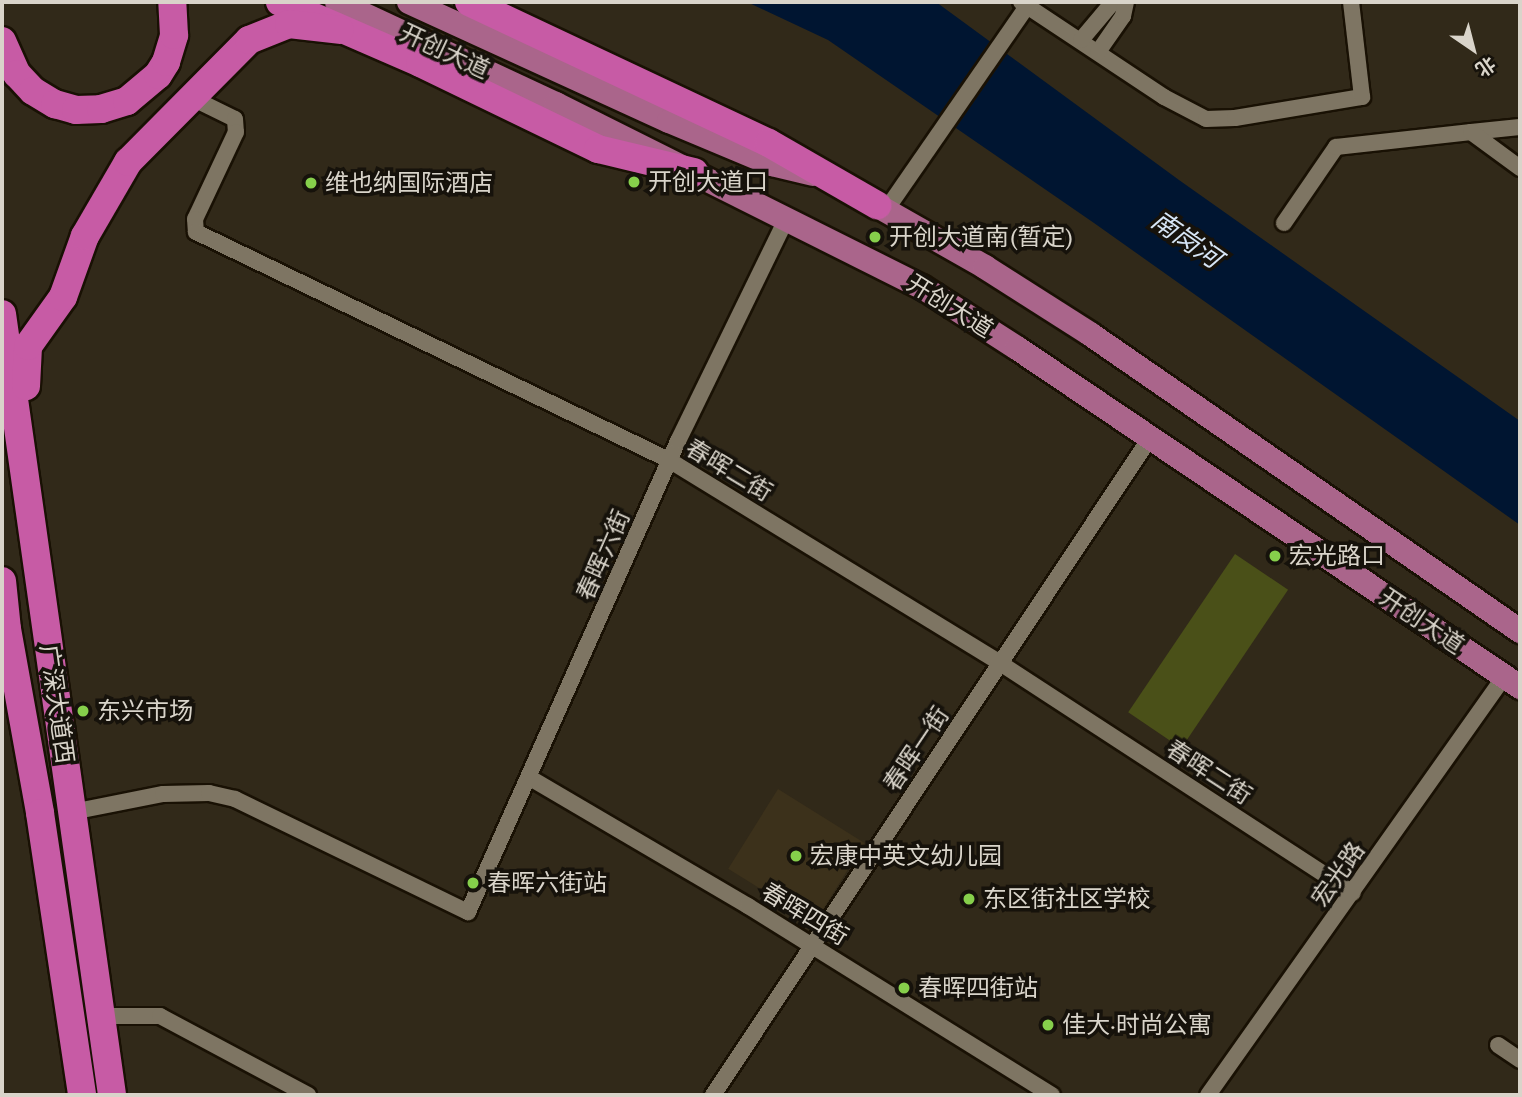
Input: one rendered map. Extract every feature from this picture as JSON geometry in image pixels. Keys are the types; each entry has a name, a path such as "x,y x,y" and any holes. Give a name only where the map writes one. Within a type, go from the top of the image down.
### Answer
{"highway":[{"path":"2,41 17,74 33,91 55,104 88,111 114,106 141,92 166,62 174,35 173,2"},
{"path":"280,2 420,63 598,149 694,172"},
{"path":"469,2 769,143 882,208"},
{"path":"15,407 26,388 28,346 63,297 85,236 128,162 249,40 289,24 340,30"},
{"name":"广深大道西","path":"2,314 112,1095"},
{"name":"广深大道西","path":"2,581 82,1095"}],"main road":[{"name":"开创大道","path":"337,2 694,172 922,287 1515,685"},
{"name":"开创大道","path":"409,2 594,89 772,164 822,176 882,208 985,267 1090,334 1520,631"}],"street":[{"path":"1082,40 1113,2"},
{"path":"1098,52 1124,16 1126,2"},
{"path":"882,208 1002,43 1024,4 1082,40 1164,97 1206,119 1235,118 1362,97 1351,2"},
{"name":"春晖二街","path":"190,97 236,120 236,132 195,219 196,232 669,460 1000,663 1353,893"},
{"path":"1284,223 1336,147 1520,127"},
{"path":"1471,132 1520,167"},
{"name":"春晖六街","path":"72,812 163,794 209,793 235,799 468,912 530,778 669,460 748,292 787,218"},
{"name":"春晖一街","path":"735,1095 717,1090 1150,438"},
{"name":"宏光路","path":"1208,1095 1353,893 1515,685"},
{"name":"春晖四街","path":"530,778 813,946 1041,1092"},
{"path":"99,1016 160,1016 309,1095"},
{"path":"1498,1045 1520,1060"}],"shaded area":[{"name":"宏康中英文幼儿园","path":"778,789 865,843 815,923 728,869"}],"green space":[{"path":"1235,554 1288,590 1181,748 1128,712"}],"water":[{"name":"南岗河","path":"747,2 936,2 1179,180 1520,421 1520,525 1094,223 828,40"}],"place":[{"name":"开创大道口","path":"634,182"},
{"name":"维也纳国际酒店","path":"311,183"},
{"name":"开创大道南(暂定)","path":"875,237"},
{"name":"宏光路口","path":"1275,556"},
{"name":"东兴市场","path":"83,711"},
{"name":"宏康中英文幼儿园","path":"796,856"},
{"name":"春晖六街站","path":"473,883"},
{"name":"东区街社区学校","path":"969,899"},
{"name":"春晖四街站","path":"904,988"},
{"name":"佳大·时尚公寓","path":"1048,1025"}]}
